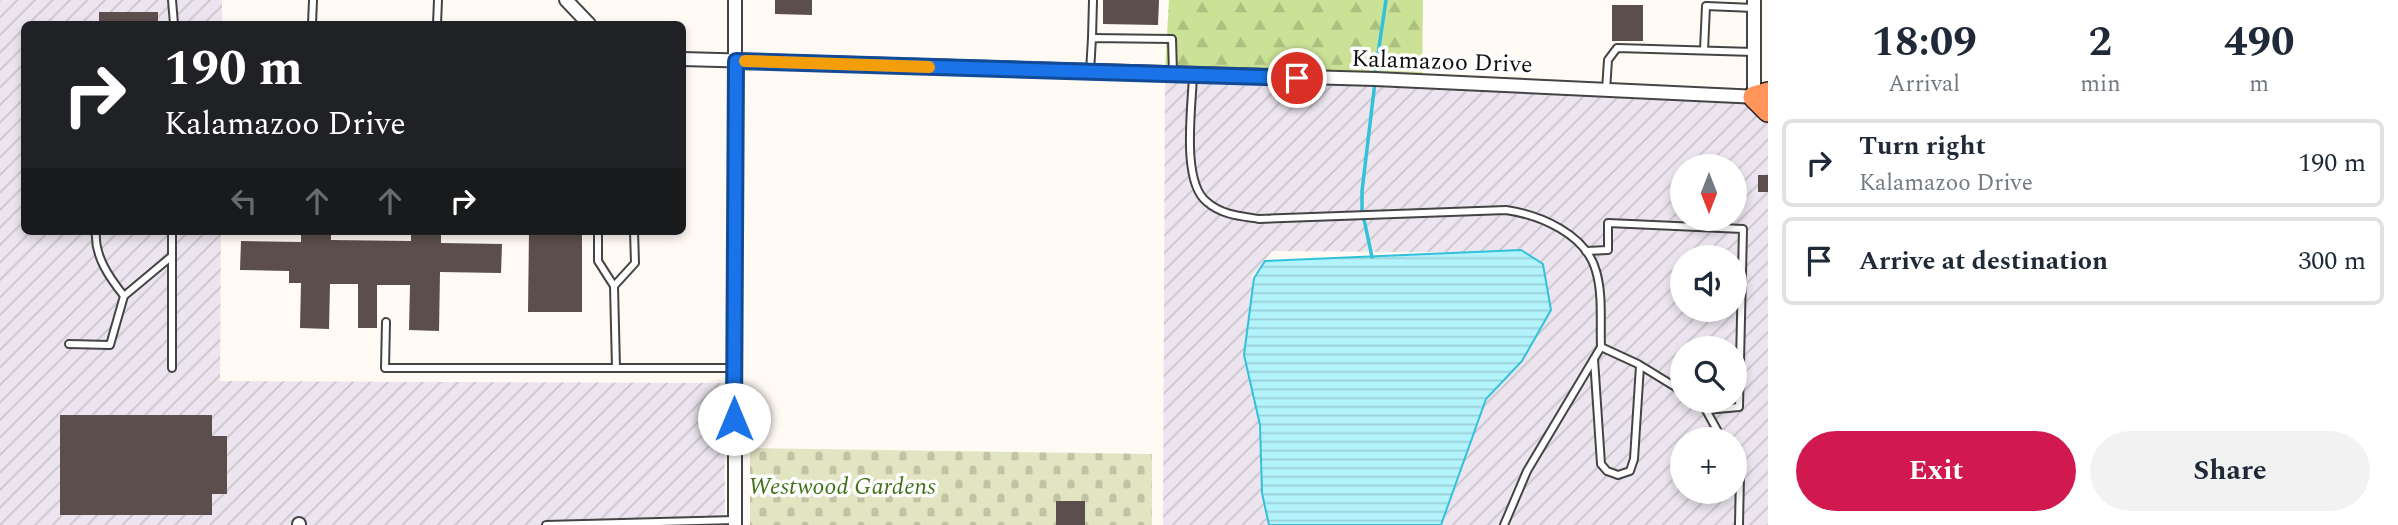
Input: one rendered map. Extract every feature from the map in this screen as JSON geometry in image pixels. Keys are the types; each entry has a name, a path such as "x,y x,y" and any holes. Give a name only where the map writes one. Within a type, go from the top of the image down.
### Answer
{"street":[{"path":"566,0 586,21"},
{"path":"734,523 735,0"},
{"path":"1754,4 1754,52 1765,99"},
{"name":"Kalamazoo Drive","path":"686,59 1606,90 1765,99"}],"lane":[{"path":"172,0 174,21"},
{"path":"312,21 313,0"},
{"path":"437,21 438,0"},
{"path":"1090,72 1093,0"},
{"path":"1704,50 1706,6 1754,4"},
{"path":"1092,37 1172,39 1173,75"},
{"path":"1606,90 1608,60 1617,48 1754,52"},
{"path":"1193,75 1191,175 1205,201 1229,215 1259,219 1506,210 1535,215 1557,227 1586,251 1596,270 1601,347 1527,471 1504,525"},
{"path":"1586,251 1608,250 1608,223 1743,229 1740,336"},
{"path":"96,235 95,242 107,275 124,296"},
{"path":"172,235 172,368"},
{"path":"598,235 598,261 614,286 616,368"},
{"path":"614,286 635,263 634,235"},
{"path":"69,344 110,345 124,296 172,256"},
{"path":"386,322 385,368 734,368"},
{"path":"1601,347 1670,384"},
{"path":"1594,359 1601,464 1607,471 1618,475 1630,471 1634,459 1640,366"},
{"path":"1739,504 1739,525"},
{"path":"546,525 734,523"},
{"path":"299,525 305,525"}],"shaded area":[{"path":"0,0 222,0 222,21 21,21 21,235 221,235 220,381 724,383 725,525 0,525"},
{"path":"1165,71 1422,84 1768,89 1768,525 1442,525 1490,387 1545,312 1540,261 1513,253 1272,251 1252,276 1261,459 1283,525 1163,525"}],"green space":[{"path":"1169,0 1423,0 1422,84 1165,71"},
{"name":"Westwood Gardens","path":"750,448 1152,454 1152,525 750,525"}],"water":[{"path":"1521,250 1543,264 1551,310 1522,361 1486,399 1441,525 1269,525 1262,493 1260,425 1244,355 1254,278 1265,261"}],"building":[{"path":"775,0 812,0 812,15 775,14"},
{"path":"1103,0 1159,0 1158,25 1103,24"},
{"path":"1612,5 1643,5 1643,41 1612,41"},
{"path":"99,12 158,12 158,21 99,21"},
{"path":"1758,175 1768,175 1768,192 1758,192"},
{"path":"301,235 331,235 331,240 411,241 411,235 441,235 441,243 502,244 501,273 440,272 439,331 409,330 410,285 377,285 377,328 358,328 358,284 330,284 329,329 300,328 301,283 289,283 289,271 240,270 241,241 301,242"},
{"path":"529,235 582,235 582,312 528,312"},
{"path":"60,415 212,415 212,436 227,436 227,494 212,494 212,515 60,515"},
{"path":"1056,501 1085,501 1085,525 1056,525"}],"waterway":[{"path":"1375,74 1386,0"},
{"path":"1372,257 1362,210 1362,191 1375,82"}],"slow traffic":[{"path":"745,61 929,67"}],"route":[{"path":"734,419 736,61 1297,78"}]}
